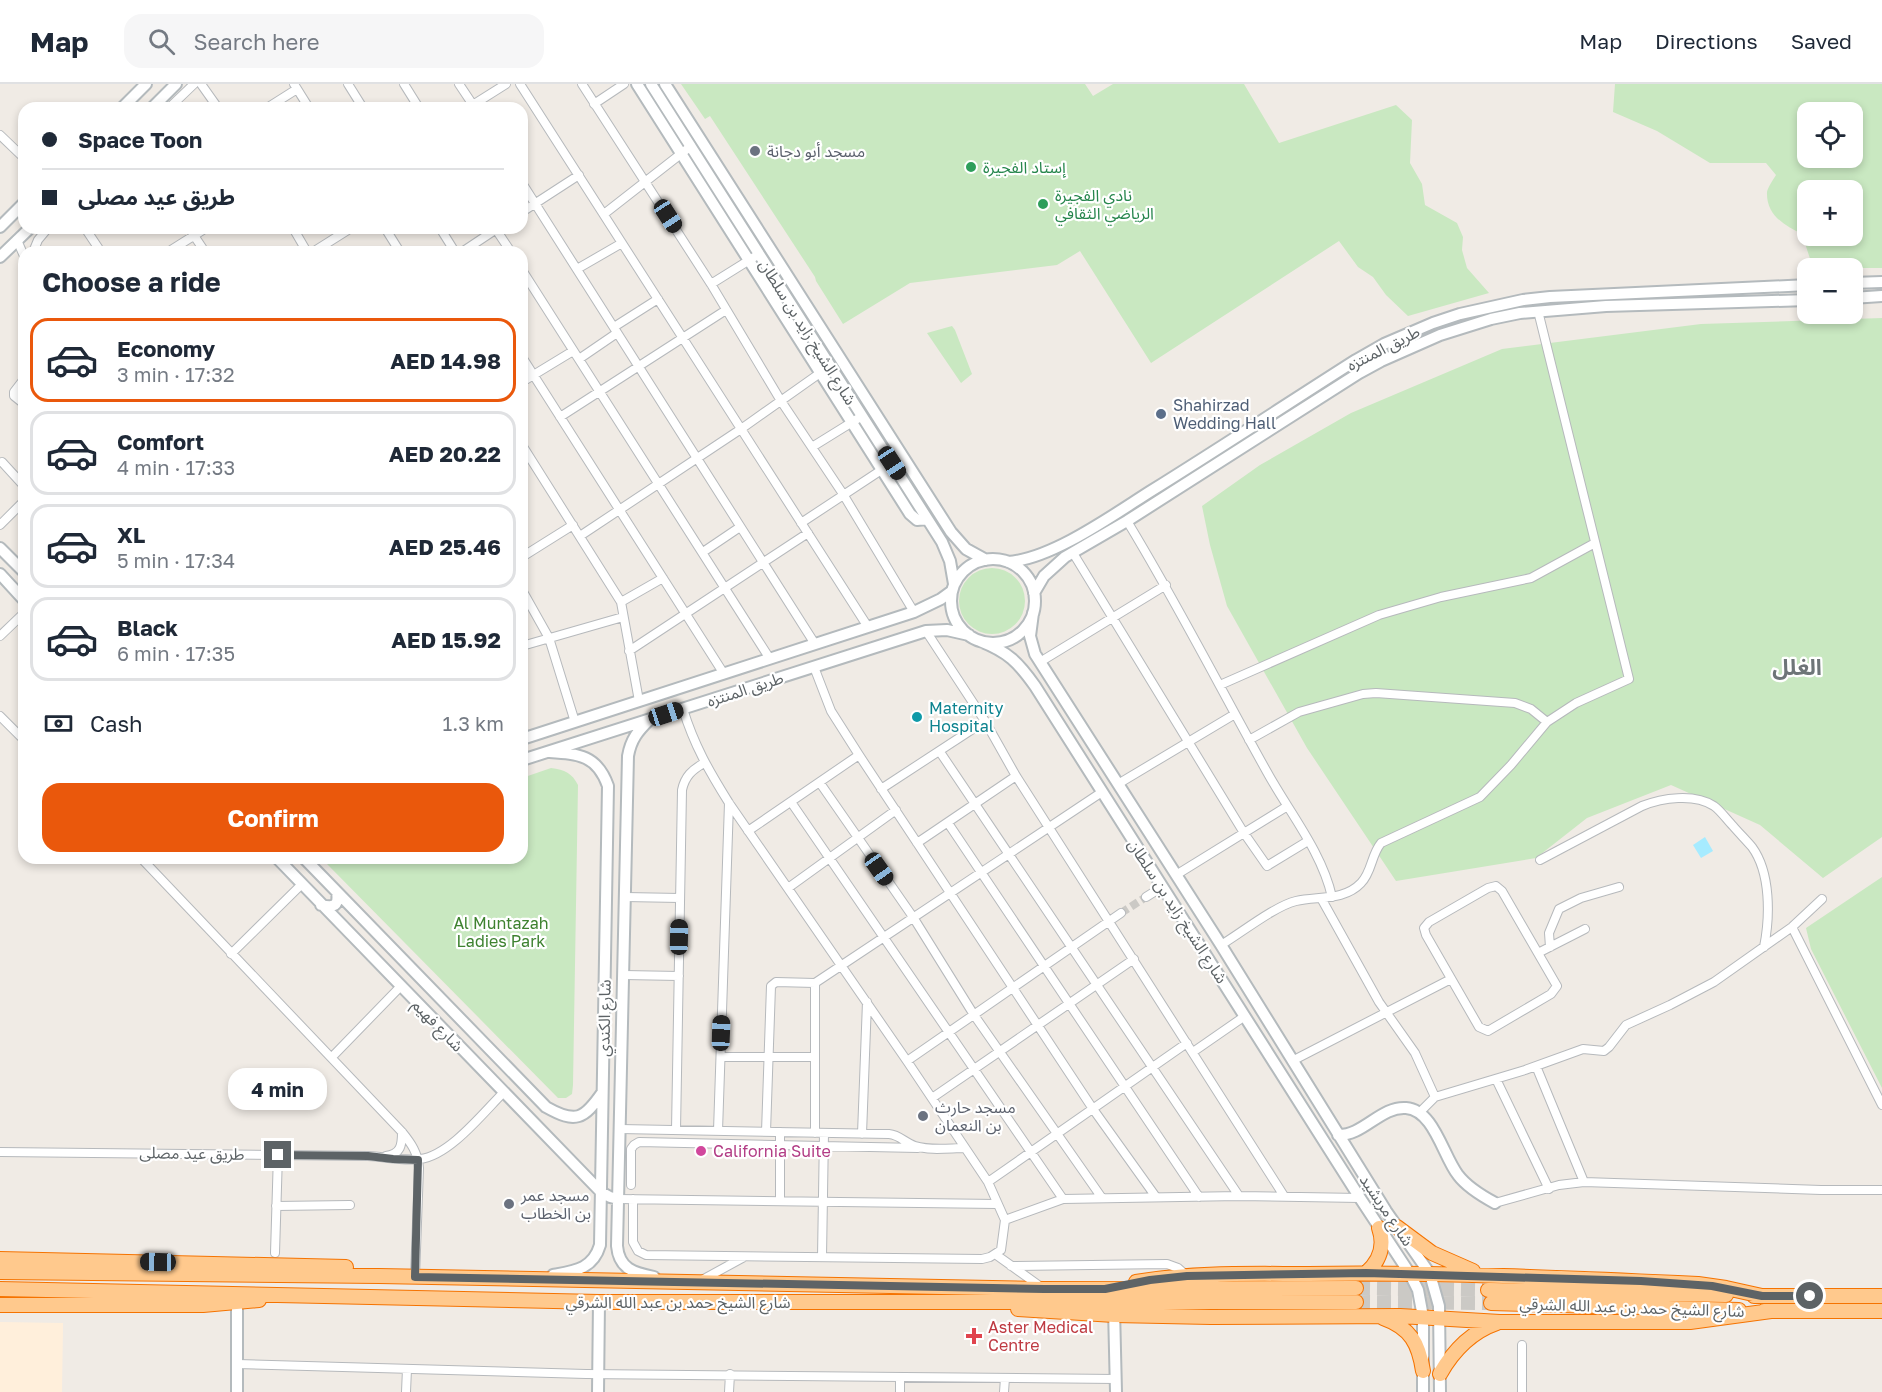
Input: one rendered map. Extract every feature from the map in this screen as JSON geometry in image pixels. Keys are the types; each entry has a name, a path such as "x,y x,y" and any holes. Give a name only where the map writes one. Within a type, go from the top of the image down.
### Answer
{"highway":[{"path":"1397,1227 1421,1246 1443,1259 1493,1276"},
{"path":"1366,1273 1375,1264 1380,1253 1382,1240 1379,1228"},
{"path":"0,1259 344,1267 364,1270 379,1276"},
{"name":"شارع الشيخ حمد بن عبد الله الشرقي","path":"0,1272 379,1276 1356,1295 1114,1309 997,1301 599,1302 0,1289"},
{"path":"1105,1289 1162,1278 1187,1276 1366,1273 1698,1284 1762,1296"},
{"path":"0,1305 203,1305 237,1303 300,1294"},
{"name":"شارع الشيخ حمد بن عبد الله الشرقي","path":"1882,1296 1489,1296 1771,1311 1882,1311"},
{"path":"1114,1309 1202,1317 1372,1315 1500,1322 1690,1322 1771,1311"},
{"path":"1372,1315 1393,1322 1409,1334 1418,1347 1423,1371"},
{"path":"1440,1374 1462,1344 1482,1330 1500,1322"}],"street":[{"path":"128,102 146,84"},
{"path":"158,102 176,84"},
{"path":"176,102 194,84"},
{"path":"201,84 214,102"},
{"path":"348,84 359,102"},
{"path":"404,84 415,102"},
{"path":"459,84 469,102"},
{"path":"479,102 506,84"},
{"path":"520,84 868,627"},
{"path":"582,84 711,284 781,401 843,494 914,612"},
{"path":"594,104 624,84"},
{"path":"637,84 913,518 927,519"},
{"name":"شارع الشيخ زايد بن سلطان","path":"651,84 927,519 946,551 953,587"},
{"name":"شارع الشيخ زايد بن سلطان","path":"665,84 951,532 966,549 986,560"},
{"path":"275,102 295,86 305,102"},
{"path":"0,135 18,152"},
{"path":"604,214 691,146"},
{"path":"528,208 579,175"},
{"path":"528,193 815,644"},
{"path":"0,227 18,209"},
{"path":"0,257 24,234"},
{"path":"178,246 197,234"},
{"path":"322,246 342,234"},
{"path":"471,246 488,234"},
{"path":"194,236 201,246"},
{"path":"17,240 20,246"},
{"path":"577,269 622,243"},
{"path":"711,284 759,254"},
{"path":"528,280 770,659"},
{"path":"1863,283 1882,282"},
{"name":"طريق المنتزه","path":"1008,562 1031,559 1052,550 1153,490 1356,360 1384,344 1433,323 1488,307 1550,297 1797,285"},
{"path":"1694,305 1720,300 1723,294 1718,288"},
{"path":"1863,297 1882,296"},
{"path":"579,358 658,299"},
{"name":"طريق المنتزه","path":"1034,593 1050,569 1073,553 1381,361 1449,332 1491,319 1539,310 1797,300"},
{"path":"561,417 726,310"},
{"path":"1221,945 1287,904 1347,893 1363,882 1375,851 1381,843 1480,797 1547,722 1576,703 1629,679 1539,310"},
{"path":"528,378 573,351"},
{"path":"528,366 724,674"},
{"path":"580,536 697,459 830,366"},
{"path":"18,387 14,392 14,396 18,399"},
{"path":"812,447 862,416"},
{"path":"528,455 621,602 639,701"},
{"path":"2,462 18,479"},
{"path":"801,523 892,463"},
{"path":"0,525 18,507"},
{"path":"1127,521 1166,585 1286,807 1321,863 1328,878 1332,897"},
{"path":"528,552 573,525"},
{"path":"703,552 740,527"},
{"path":"629,651 808,533"},
{"path":"1220,685 1378,615 1441,597 1531,578 1595,543"},
{"path":"0,548 18,566"},
{"path":"1073,553 1244,833 1268,866 1308,841"},
{"path":"986,560 1008,562 1023,572 1030,581 1034,593 1033,612 1025,627 1012,638 996,642 980,641 969,635 955,619 951,605 953,587 967,568 986,560"},
{"path":"0,574 18,594"},
{"path":"621,602 663,578"},
{"path":"1040,662 1166,585"},
{"name":"طريق المنتزه","path":"528,737 914,612 941,599 953,587"},
{"path":"528,601 549,638 575,722"},
{"name":"شارع الشيخ زايد بن سلطان","path":"1033,612 1030,626 1031,644 1040,662 1221,945 1338,1135"},
{"path":"528,644 623,617"},
{"path":"0,636 18,619"},
{"name":"طريق المنتزه","path":"528,758 926,631 947,630 969,635"},
{"path":"926,631 1284,1196"},
{"name":"شارع الشيخ زايد بن سلطان","path":"980,641 1004,651 1021,665 1360,1198"},
{"path":"814,667 831,711 859,755 1093,1109 1156,1197"},
{"path":"1249,740 1299,712 1363,694 1376,693 1515,703 1531,709 1547,722"},
{"path":"633,1199 633,1242 641,1254 982,1258 1002,1250 1005,1220 988,1182 907,1060 729,803 704,763 691,736 683,709"},
{"path":"1118,784 1235,714"},
{"path":"0,716 18,734"},
{"name":"شارع الكندي","path":"650,720 636,733 630,743 628,756 617,1246 621,1263 631,1272 671,1282"},
{"path":"881,789 985,721"},
{"name":"شارع الكندي","path":"535,1279 579,1270 592,1262 600,1245 608,786 597,765 586,758 572,753 549,752"},
{"path":"940,752 1239,1196"},
{"path":"748,831 859,755"},
{"path":"676,1130 682,790 685,779 694,768 704,763"},
{"path":"917,843 1016,776"},
{"path":"820,783 913,917 999,1052 1102,1198"},
{"path":"766,1132 771,986 776,982 815,983 840,964 1102,792"},
{"path":"1540,860 1641,806 1656,801 1694,799 1706,802 1716,808 1753,849 1759,862 1768,904 1764,947"},
{"path":"791,802 1064,1199"},
{"path":"718,1131 729,803"},
{"path":"1176,875 1286,807"},
{"path":"788,888 896,810"},
{"path":"948,823 1199,1197"},
{"path":"147,864 332,1057 412,1145 418,1160 415,1277"},
{"name":"شارع فهيم","path":"282,864 601,1192"},
{"name":"شارع فهيم","path":"310,864 546,1107 559,1114 579,1116 587,1113 603,1092"},
{"path":"319,864 334,888 338,903 333,907 321,905"},
{"path":"231,954 302,884"},
{"path":"1492,886 1502,891 1539,953 1556,982 1554,992 1488,1031 1479,1027 1424,928 1429,922 1492,886"},
{"path":"1146,897 1162,887"},
{"path":"1550,947 1550,933 1559,909 1581,898 1619,887"},
{"path":"626,897 680,898"},
{"path":"1321,898 1379,1002 1415,1053 1435,1097"},
{"path":"1419,1113 1435,1097 1583,1049 1604,1051 1626,1025 1714,982 1792,927 1822,899"},
{"path":"907,1060 1121,913"},
{"path":"1792,927 1882,1105"},
{"path":"1539,953 1585,929"},
{"path":"932,1098 1134,959"},
{"path":"624,975 679,976"},
{"path":"1292,1061 1451,979"},
{"path":"815,983 815,1133"},
{"path":"332,1057 400,987"},
{"path":"862,1134 867,1002"},
{"path":"1193,1052 1245,1017"},
{"path":"988,1182 1187,1043"},
{"path":"721,1057 815,1057"},
{"path":"604,1065 614,1058 618,1059 622,1066"},
{"path":"1536,1066 1584,1182"},
{"path":"1496,1079 1549,1189"},
{"name":"طريق عيد مصلى","path":"0,1152 379,1156 418,1160 434,1155 454,1141 503,1093"},
{"path":"1338,1135 1350,1134 1393,1110 1409,1108 1419,1113 1430,1124 1460,1177 1478,1193 1495,1203 1566,1184 1584,1182 1882,1190"},
{"path":"620,1129 894,1135 922,1148"},
{"path":"379,1156 393,1155 399,1151 402,1146 402,1132"},
{"path":"780,1132 780,1201"},
{"path":"822,1257 824,1133"},
{"name":"شارع مريشيد","path":"1338,1135 1430,1274 1435,1288 1439,1317 1440,1392"},
{"path":"631,1185 631,1149 639,1142 965,1148"},
{"path":"275,1253 278,1155"},
{"path":"601,1192 618,1199 997,1204"},
{"path":"1005,1220 1064,1199 1239,1196 1360,1198"},
{"name":"شارع مريشيد","path":"1360,1198 1418,1290 1423,1317 1423,1392"},
{"path":"276,1206 350,1205"},
{"path":"995,1254 1044,1289"},
{"path":"697,1282 745,1256"},
{"path":"1147,1264 1155,1269 1162,1278"},
{"path":"1011,1266 1173,1265 1187,1276"},
{"path":"1400,1316 1420,1300 1428,1285 1430,1274"},
{"path":"1423,1317 1426,1301 1435,1288 1453,1275"},
{"path":"598,1392 599,1302"},
{"path":"237,1303 237,1392"},
{"path":"1114,1309 1116,1392"},
{"path":"1522,1345 1522,1392"},
{"path":"237,1364 598,1374 1116,1379"},
{"path":"406,1392 407,1369"},
{"path":"729,1392 730,1374"},
{"path":"900,1377 900,1392"},
{"path":"1004,1392 1005,1378"}],"shaded area":[{"path":"0,1322 63,1323 62,1392 0,1392"}],"green space":[{"name":"نادي الفجيرة الرياضي الثقافي","path":"681,84 1085,84 1093,96 1113,84 1244,84 1279,143 1396,105 1412,120 1410,163 1422,184 1425,205 1457,223 1463,237 1462,250 1467,268 1489,293 1408,316 1386,295 1373,277 1358,267 1339,241 1151,363 1080,251 1057,265 910,283 843,324 710,116 705,119"},
{"path":"1615,84 1882,84 1882,268 1863,268 1863,258 1810,258 1806,246 1863,246 1863,180 1797,180 1797,231 1778,219 1770,207 1767,192 1776,175 1766,163 1710,163 1657,131 1613,112"},
{"path":"1882,318 1882,837 1823,878 1760,825 1671,785 1587,818 1536,858 1396,881 1307,748 1227,606 1202,506 1260,465 1351,413 1502,349 1701,324 1797,321 1797,324 1863,324 1863,319"},
{"path":"952,326 972,374 961,383 927,333"},
{"path":"985,568 999,568 1011,573 1020,582 1025,601 1023,614 1016,625 999,634 985,634 973,629 964,620 959,608 959,594 964,582 973,573"},
{"name":"Al Muntazah Ladies Park","path":"551,768 568,773 578,785 573,1085 572,1094 566,1098 558,1098 327,864 528,864 528,776"},
{"path":"1882,877 1882,1088 1811,949 1806,928"}],"water":[{"path":"1705,837 1713,851 1701,858 1693,845"}],"tunnel":[{"path":"1121,913 1146,897"},
{"path":"1356,1288 1488,1290"},
{"path":"1356,1302 1491,1303"}],"place":[{"name":"مسجد أبو دجانة","path":"755,151"},
{"name":"إستاد الفجيرة","path":"971,167"},
{"name":"نادي الفجيرة الرياضي الثقافي","path":"1043,204"},
{"name":"Shahirzad Wedding Hall","path":"1161,414"},
{"name":"Maternity Hospital","path":"917,717"},
{"name":"مسجد حارث بن النعمان","path":"923,1116"},
{"name":"California Suite","path":"701,1151"},
{"name":"مسجد عمر بن الخطاب","path":"509,1204"},
{"name":"Aster Medical Centre","path":"974,1336"}],"district":[{"name":"الغلل","path":"1797,666"}],"route":[{"path":"278,1155 379,1156 400,1160 418,1160 415,1277 1105,1289 1150,1280 1187,1276 1366,1273 1641,1281 1712,1286 1762,1296 1810,1296"}]}
